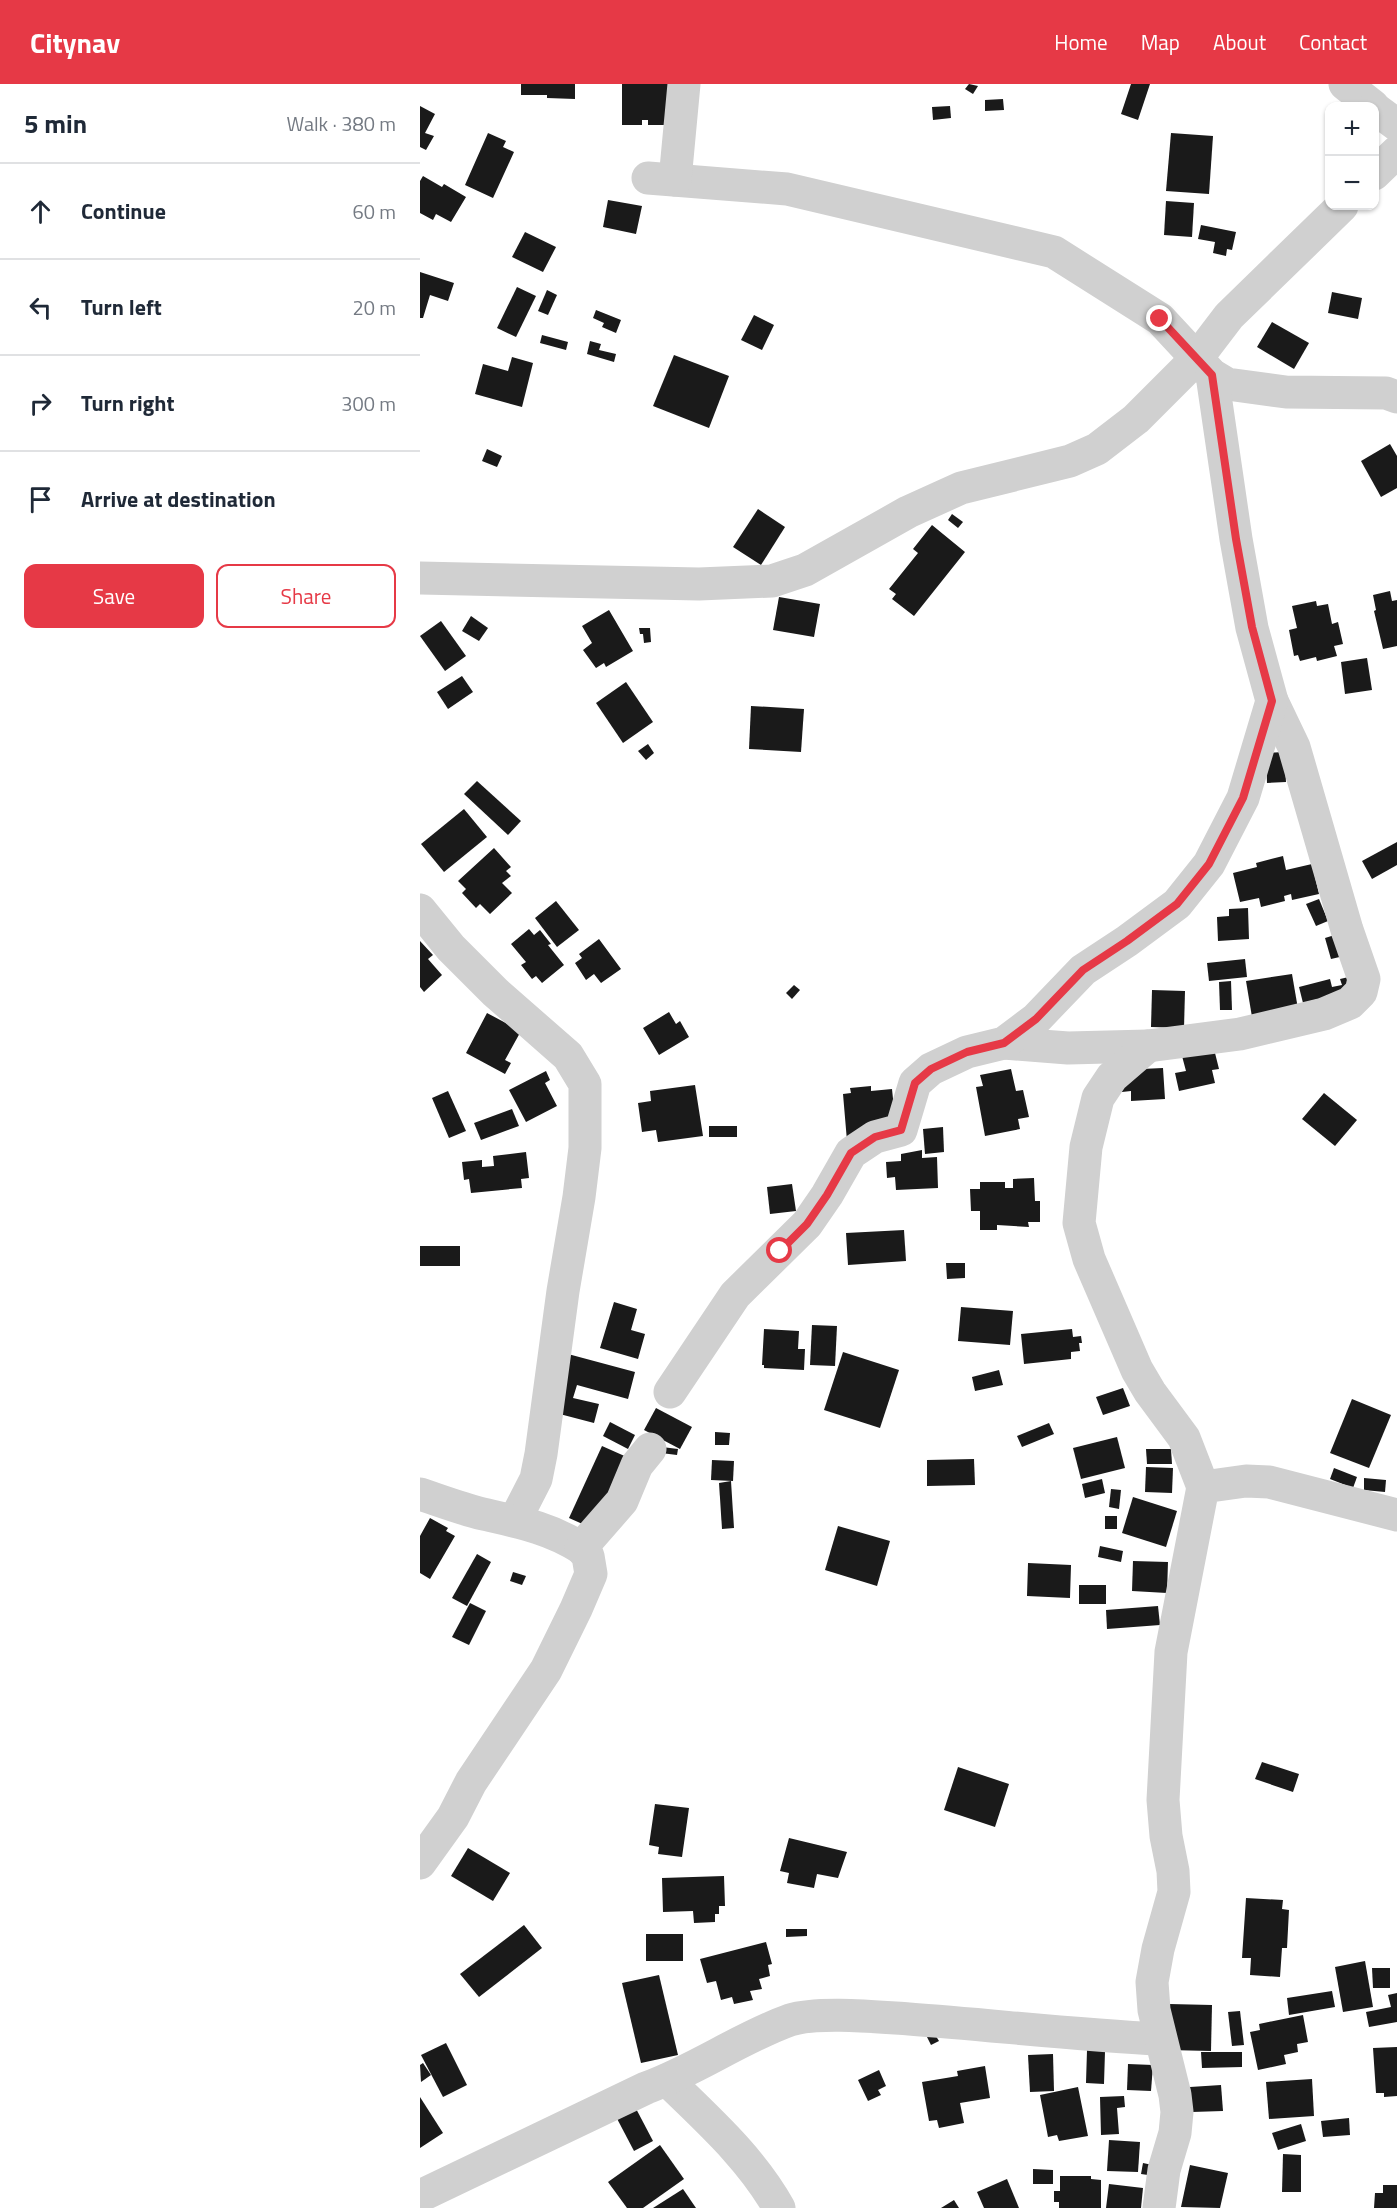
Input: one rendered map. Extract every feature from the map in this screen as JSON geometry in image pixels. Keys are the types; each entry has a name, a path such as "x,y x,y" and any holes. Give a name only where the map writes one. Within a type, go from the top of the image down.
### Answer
{"street":[{"path":"684,84 662,179 787,189 1054,252 1160,319 1205,367 1227,384 1286,392 1386,393 1397,397"},
{"path":"1345,84 1368,102"},
{"path":"1379,111 1397,125"},
{"path":"1379,169 1397,152"},
{"path":"420,578 699,584 772,581 805,570 908,512 961,488 1070,461 1097,449 1205,367 1229,316 1338,210"},
{"path":"670,1392 735,1295 807,1224 851,1153 875,1137 901,1130 915,1083 931,1069 967,1052 1004,1043 1068,1048 1149,1046 1240,1034 1324,1014 1350,1003 1361,992 1364,979 1347,930 1294,747 1272,701 1252,627 1205,367"},
{"path":"1004,1043 1036,1019 1083,970 1177,904 1209,864 1243,798 1272,701"},
{"path":"420,910 452,948 495,992 568,1056 585,1084 585,1148 541,1454 536,1479 515,1520"},
{"path":"1149,1046 1112,1077 1098,1098 1086,1147 1079,1223 1089,1259 1137,1370 1150,1392 1184,1438 1203,1487 1171,1652 1163,1800 1174,1892 1158,1949 1152,1982 1154,2010 1177,2112 1164,2170 1159,2208"},
{"path":"581,1548 622,1501 637,1465 650,1449"},
{"path":"1203,1487 1246,1481 1269,1482 1397,1515"},
{"path":"420,1494 483,1514 532,1524 568,1540 581,1548 588,1556 591,1574 546,1670 471,1782 453,1817 420,1863"},
{"path":"420,2196 645,2088 667,2080 735,2043 791,2020 810,2017 866,2016 984,2024 1084,2035 1160,2039"},
{"path":"667,2080 722,2134 765,2183 779,2208"}],"building":[{"path":"521,84 575,84 575,99 547,98 547,95 521,95"},
{"path":"622,84 668,84 668,125 648,125 648,120 642,120 642,125 622,125"},
{"path":"969,84 978,86 973,94 965,89"},
{"path":"1131,84 1150,84 1138,120 1121,114"},
{"path":"1003,99 1004,110 985,111 985,100"},
{"path":"420,106 435,114 425,133 434,136 426,150 420,147"},
{"path":"950,106 951,118 933,120 932,107"},
{"path":"488,133 506,141 503,147 514,152 493,198 465,185"},
{"path":"1171,133 1213,136 1209,194 1166,191"},
{"path":"423,176 442,187 444,184 466,197 451,222 436,214 433,220 420,213 420,181"},
{"path":"608,200 642,206 636,234 603,227"},
{"path":"1166,201 1194,203 1192,237 1164,235"},
{"path":"1201,225 1236,232 1232,250 1227,249 1226,256 1213,253 1215,242 1198,239"},
{"path":"525,232 556,247 543,272 512,257"},
{"path":"420,272 454,283 448,301 430,295 423,318 420,318"},
{"path":"517,287 536,296 516,337 497,328"},
{"path":"547,290 557,295 548,315 538,311"},
{"path":"1332,292 1362,298 1358,319 1328,313"},
{"path":"596,310 621,320 616,333 602,327 604,323 593,318"},
{"path":"754,315 774,325 762,350 741,340"},
{"path":"1272,322 1309,343 1294,369 1257,347"},
{"path":"542,335 568,342 566,350 540,343"},
{"path":"590,341 601,344 599,350 616,354 614,362 587,354"},
{"path":"674,355 729,376 709,428 653,406"},
{"path":"512,357 533,363 522,407 475,394 483,364 508,371"},
{"path":"1390,444 1397,456 1397,488 1381,497 1361,461"},
{"path":"487,449 502,456 497,467 482,461"},
{"path":"758,509 785,527 761,565 733,547"},
{"path":"952,514 963,522 958,528 948,520"},
{"path":"932,525 965,552 914,616 892,599 896,594 889,589 918,553 913,549"},
{"path":"1390,591 1392,601 1397,600 1397,646 1383,649 1374,611 1376,610 1373,595"},
{"path":"779,597 820,604 814,637 773,630"},
{"path":"1316,601 1317,606 1328,604 1332,624 1338,622 1343,644 1334,646 1337,656 1317,661 1316,657 1300,661 1298,655 1294,656 1289,630 1297,628 1292,606"},
{"path":"609,610 633,651 606,667 604,663 596,668 583,650 592,643 582,626"},
{"path":"471,616 488,628 479,641 462,631"},
{"path":"441,621 466,656 445,671 420,636"},
{"path":"639,628 650,628 651,642 644,643 643,634 640,634"},
{"path":"1367,658 1372,690 1345,694 1341,662"},
{"path":"462,676 473,692 448,709 437,692"},
{"path":"626,682 653,722 623,743 596,703"},
{"path":"751,706 804,709 801,752 749,749"},
{"path":"648,744 654,753 646,760 638,751"},
{"path":"1284,752 1286,782 1267,783 1266,753"},
{"path":"477,781 521,821 508,835 464,794"},
{"path":"464,809 487,837 444,872 421,844"},
{"path":"1397,842 1397,865 1372,879 1362,861"},
{"path":"494,848 511,867 506,871 511,876 502,883 512,893 490,914 480,904 476,908 462,893 466,889 458,881"},
{"path":"1283,856 1286,870 1312,864 1319,894 1292,900 1291,894 1284,896 1285,901 1261,907 1259,898 1240,902 1233,873 1257,867 1256,863"},
{"path":"1319,899 1328,921 1316,926 1306,904"},
{"path":"556,901 579,930 557,947 535,918"},
{"path":"1248,908 1249,939 1218,941 1217,917 1229,916 1229,909"},
{"path":"529,929 534,935 540,930 551,944 548,945 564,965 542,983 536,976 532,979 521,965 526,962 511,944"},
{"path":"1338,934 1344,956 1331,959 1325,938"},
{"path":"599,939 621,969 601,983 594,974 586,980 575,963 582,958 579,954"},
{"path":"420,941 433,955 428,959 442,975 424,992 420,987"},
{"path":"1245,959 1247,977 1209,981 1207,963"},
{"path":"1292,974 1298,1009 1252,1017 1246,981"},
{"path":"1353,976 1356,989 1303,1003 1299,987 1330,979 1332,987 1342,985 1340,979"},
{"path":"1231,981 1232,1010 1220,1010 1219,982"},
{"path":"794,985 800,990 792,999 786,993"},
{"path":"1152,990 1185,991 1184,1028 1151,1027"},
{"path":"669,1012 676,1024 680,1021 689,1037 659,1055 643,1028"},
{"path":"487,1013 521,1031 505,1060 511,1063 505,1074 466,1053"},
{"path":"1214,1049 1219,1069 1212,1070 1215,1083 1179,1091 1175,1073 1186,1071 1182,1056"},
{"path":"1163,1068 1165,1099 1131,1101 1131,1091 1122,1092 1120,1070"},
{"path":"1011,1069 1016,1091 1023,1090 1029,1117 1018,1119 1020,1129 985,1136 976,1087 983,1086 980,1075"},
{"path":"546,1071 550,1080 545,1083 557,1106 526,1122 509,1090"},
{"path":"695,1085 703,1136 658,1142 656,1130 642,1132 638,1103 651,1101 650,1091"},
{"path":"871,1086 871,1091 892,1089 896,1128 847,1141 843,1094 851,1093 850,1088"},
{"path":"448,1091 466,1131 449,1138 432,1098"},
{"path":"1324,1093 1357,1120 1335,1146 1302,1119"},
{"path":"512,1109 519,1126 481,1140 474,1123"},
{"path":"709,1126 737,1126 737,1137 709,1137"},
{"path":"943,1127 944,1152 925,1154 923,1129"},
{"path":"922,1150 922,1158 937,1157 938,1188 896,1190 895,1177 887,1178 886,1162 901,1161 901,1154"},
{"path":"526,1152 529,1178 521,1179 522,1188 471,1193 469,1179 464,1180 462,1162 482,1160 482,1167 494,1166 493,1156"},
{"path":"1034,1178 1035,1201 1040,1201 1040,1222 1028,1222 1029,1227 997,1225 997,1230 980,1230 980,1211 971,1211 970,1189 980,1189 980,1182 1005,1182 1005,1188 1013,1188 1013,1179"},
{"path":"792,1184 796,1211 770,1214 767,1187"},
{"path":"904,1230 906,1261 848,1265 846,1233"},
{"path":"420,1246 460,1246 460,1266 420,1266"},
{"path":"946,1263 965,1263 965,1278 947,1279"},
{"path":"614,1302 637,1309 631,1330 645,1334 638,1359 600,1348"},
{"path":"961,1307 1013,1311 1010,1345 958,1341"},
{"path":"812,1325 837,1326 835,1366 810,1365"},
{"path":"764,1329 799,1331 798,1349 805,1349 804,1370 764,1368 762,1365"},
{"path":"1072,1329 1073,1337 1081,1336 1082,1343 1079,1343 1080,1351 1071,1352 1071,1359 1024,1364 1021,1334"},
{"path":"843,1352 899,1370 880,1428 824,1410"},
{"path":"568,1354 635,1372 628,1399 577,1385 573,1398 599,1404 594,1423 552,1412"},
{"path":"999,1370 1003,1385 975,1391 972,1377"},
{"path":"1123,1388 1130,1406 1103,1415 1096,1397"},
{"path":"1352,1399 1391,1415 1369,1468 1330,1453"},
{"path":"656,1408 692,1427 680,1449 644,1430"},
{"path":"610,1422 635,1435 628,1449 603,1436"},
{"path":"1049,1423 1054,1434 1022,1447 1017,1436"},
{"path":"715,1432 730,1433 729,1445 715,1445"},
{"path":"1117,1437 1125,1468 1081,1479 1073,1448"},
{"path":"602,1446 629,1458 596,1530 569,1518"},
{"path":"662,1447 678,1449 677,1455 661,1453"},
{"path":"1146,1449 1171,1449 1172,1464 1147,1464"},
{"path":"974,1459 975,1485 927,1486 927,1460"},
{"path":"712,1460 734,1461 733,1481 711,1480"},
{"path":"1146,1467 1173,1468 1172,1493 1145,1492"},
{"path":"1334,1468 1357,1477 1353,1488 1330,1479"},
{"path":"1364,1478 1386,1480 1385,1492 1364,1490"},
{"path":"1102,1479 1105,1493 1085,1498 1082,1484"},
{"path":"731,1481 734,1528 722,1529 719,1483"},
{"path":"1111,1489 1121,1490 1119,1509 1109,1507"},
{"path":"1133,1497 1177,1511 1166,1547 1122,1533"},
{"path":"1105,1516 1117,1516 1117,1529 1105,1529"},
{"path":"430,1518 448,1528 446,1531 455,1536 430,1579 420,1573 420,1536"},
{"path":"838,1526 890,1541 877,1586 825,1570"},
{"path":"1100,1546 1123,1551 1121,1562 1098,1557"},
{"path":"477,1554 491,1562 467,1606 452,1598"},
{"path":"1133,1561 1168,1562 1167,1593 1132,1591"},
{"path":"1028,1563 1071,1565 1070,1598 1027,1596"},
{"path":"513,1572 526,1576 522,1585 510,1581"},
{"path":"1079,1585 1106,1585 1106,1604 1079,1604"},
{"path":"470,1603 486,1611 469,1645 452,1637"},
{"path":"1158,1606 1160,1625 1107,1629 1106,1610"},
{"path":"1262,1762 1299,1774 1293,1792 1255,1779"},
{"path":"958,1767 1009,1784 995,1827 944,1810"},
{"path":"655,1804 689,1808 682,1857 658,1854 659,1847 649,1845"},
{"path":"789,1838 847,1852 838,1878 817,1874 814,1888 787,1883 789,1873 780,1871"},
{"path":"468,1848 510,1873 493,1901 451,1876"},
{"path":"724,1876 725,1906 719,1906 719,1914 715,1914 715,1922 694,1923 693,1911 663,1912 662,1878"},
{"path":"1246,1898 1283,1900 1282,1909 1289,1910 1287,1948 1282,1948 1280,1977 1250,1975 1251,1958 1242,1958"},
{"path":"524,1925 542,1948 479,1997 460,1974"},
{"path":"786,1929 807,1929 807,1936 786,1937"},
{"path":"646,1934 683,1934 683,1961 646,1961"},
{"path":"766,1942 772,1964 768,1965 770,1976 759,1979 762,1989 750,1991 753,2000 734,2004 732,1997 721,2000 716,1981 707,1983 700,1959"},
{"path":"1365,1961 1373,2007 1343,2012 1335,1967"},
{"path":"1372,1968 1390,1968 1390,1988 1373,1988"},
{"path":"659,1975 678,2055 641,2063 622,1983"},
{"path":"1332,1991 1335,2007 1289,2015 1287,1998"},
{"path":"1397,1993 1397,2022 1369,2027 1366,2012 1391,2007 1388,1995"},
{"path":"1169,2004 1212,2005 1211,2051 1168,2050"},
{"path":"1240,2011 1244,2045 1232,2046 1228,2012"},
{"path":"1303,2015 1308,2042 1297,2044 1298,2052 1284,2055 1286,2064 1258,2070 1250,2032 1260,2030 1259,2024"},
{"path":"934,2033 939,2041 931,2045 927,2037"},
{"path":"446,2043 467,2085 443,2097 421,2055"},
{"path":"1397,2047 1397,2096 1384,2097 1384,2093 1376,2093 1373,2048"},
{"path":"1087,2050 1105,2051 1104,2084 1086,2083"},
{"path":"1201,2052 1242,2052 1242,2067 1202,2068"},
{"path":"1053,2054 1054,2091 1030,2092 1028,2055"},
{"path":"423,2063 431,2075 421,2082 420,2065"},
{"path":"1128,2064 1153,2065 1151,2091 1127,2090"},
{"path":"985,2066 990,2098 960,2103 964,2123 939,2128 937,2120 929,2121 922,2082 958,2076 957,2071"},
{"path":"879,2070 886,2086 878,2090 881,2095 868,2101 858,2080"},
{"path":"1312,2079 1314,2116 1269,2119 1266,2082"},
{"path":"1221,2085 1223,2111 1192,2112 1190,2087"},
{"path":"1078,2087 1088,2136 1059,2141 1057,2135 1048,2137 1040,2095"},
{"path":"1124,2096 1125,2107 1117,2108 1119,2134 1101,2135 1100,2097"},
{"path":"420,2097 443,2133 420,2148"},
{"path":"632,2101 653,2141 634,2151 613,2111"},
{"path":"1349,2118 1350,2135 1323,2137 1321,2121"},
{"path":"1301,2124 1306,2141 1278,2150 1272,2133"},
{"path":"1109,2140 1140,2142 1138,2172 1107,2171"},
{"path":"660,2145 684,2179 643,2208 627,2208 608,2182"},
{"path":"1283,2154 1301,2155 1301,2192 1282,2192"},
{"path":"1143,2163 1157,2166 1155,2176 1141,2174"},
{"path":"1190,2165 1228,2173 1220,2208 1181,2207"},
{"path":"1033,2169 1053,2170 1053,2184 1033,2184"},
{"path":"1060,2176 1091,2176 1091,2179 1101,2180 1101,2208 1059,2208 1059,2202 1054,2202 1054,2191 1060,2191"},
{"path":"1007,2179 1019,2208 984,2208 977,2192"},
{"path":"1109,2184 1143,2188 1141,2208 1106,2208"},
{"path":"1383,2185 1397,2185 1397,2208 1374,2208 1375,2193 1383,2193"},
{"path":"683,2189 696,2208 653,2208"},
{"path":"954,2200 959,2208 941,2208"}],"route":[{"path":"780,1251 807,1224 851,1153 875,1137 901,1130 915,1083 931,1069 967,1052 1004,1043 1036,1019 1083,970 1177,904 1209,864 1243,798 1272,701 1252,627 1236,539 1212,375 1160,319"}]}
